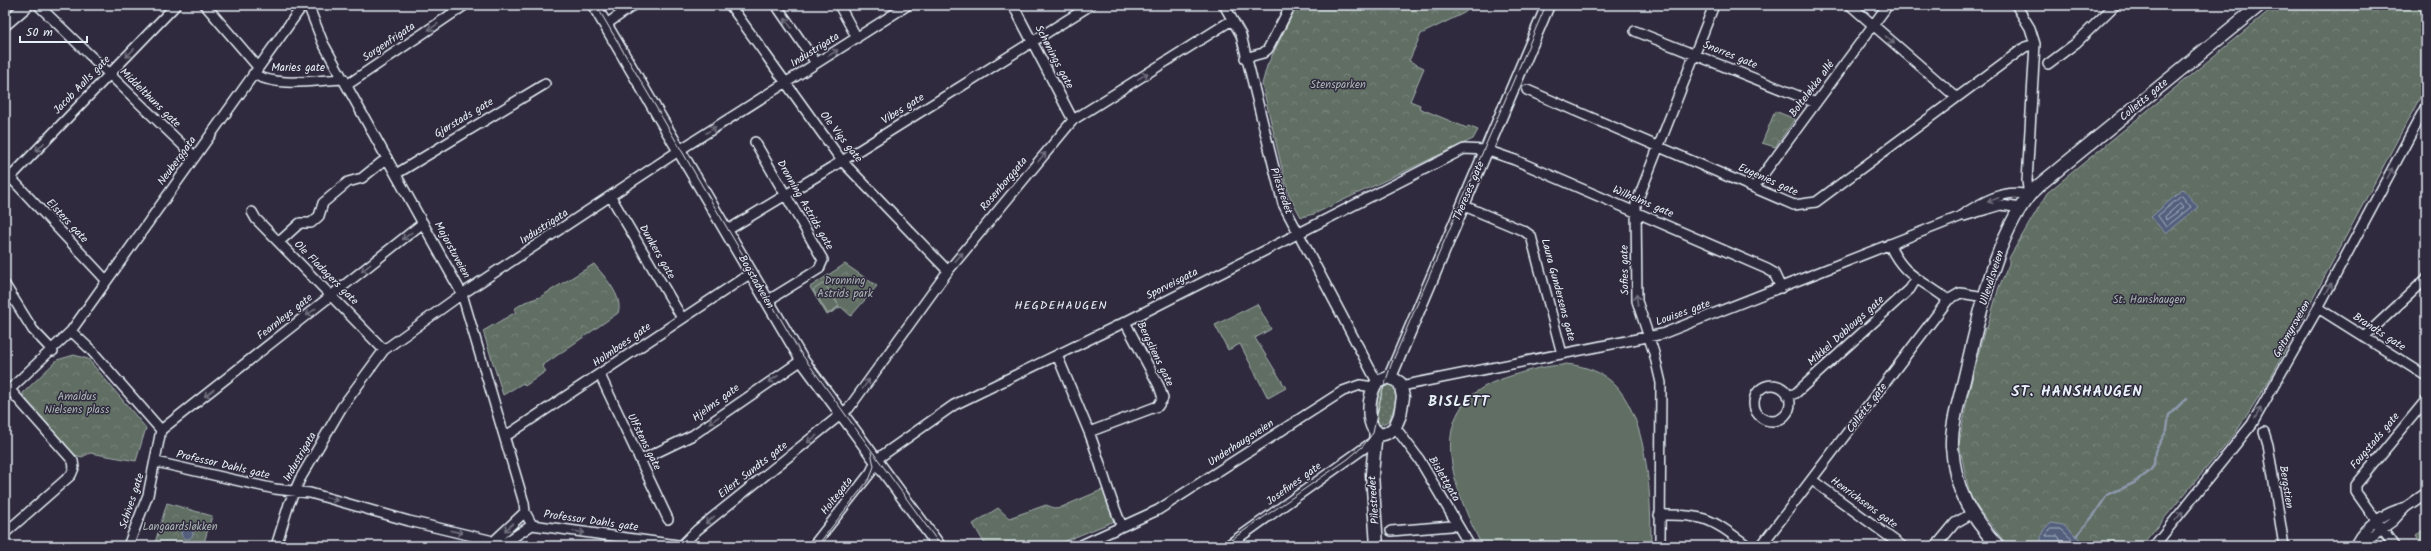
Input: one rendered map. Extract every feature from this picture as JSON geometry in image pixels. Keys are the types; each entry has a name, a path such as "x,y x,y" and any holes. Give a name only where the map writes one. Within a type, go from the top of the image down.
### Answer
{"main road":[{"path":"5,24 27,5"},
{"name":"Bogstadveien","path":"594,5 802,360 842,415 877,459 939,546"},
{"name":"Thereses gate","path":"1390,377 1548,5"},
{"name":"Colletts gate","path":"2029,196 2260,5"},
{"name":"Ullevålsveien","path":"1998,546 1971,514 1960,485 1953,456 1952,438 1965,376 1985,297 2002,248 2021,208 2029,196"},
{"path":"1390,377 1398,381 1401,386 1402,403 1395,426 1386,432 1375,436 1370,424 1368,410 1375,384 1390,377"},
{"name":"Pilestredet","path":"1375,436 1372,474 1377,546"}],"street":[{"name":"Middelthuns gate","path":"38,5 108,75 195,156"},
{"name":"Jacob Aalls gate","path":"8,180 176,5"},
{"name":"Maries gate","path":"204,5 262,79 280,82 346,82"},
{"name":"Neuberggata","path":"7,392 53,351 71,331 303,5"},
{"name":"Majorstuveien","path":"308,5 323,43 346,82 462,294 506,436 524,503 525,512 532,525"},
{"name":"Sorgenfrigata","path":"346,82 465,5"},
{"path":"605,25 634,5"},
{"name":"Ole Vigs gate","path":"730,5 842,161 948,270"},
{"path":"776,5 816,63"},
{"path":"839,5 857,38"},
{"name":"Industrigata","path":"276,546 294,491 342,407 384,350 462,294 679,151 908,5"},
{"name":"Schønings gate","path":"1013,5 1073,120"},
{"name":"Vibes gate","path":"726,231 842,161 1091,5"},
{"name":"Pilestredet","path":"1224,5 1241,35 1245,58 1278,188 1298,233 1375,384"},
{"path":"1245,58 1263,53 1268,49 1291,5"},
{"name":"Sofies gate","path":"1660,546 1661,383 1649,337 1637,301 1636,213 1638,197 1714,5"},
{"path":"1850,5 1956,97"},
{"name":"Bolteløkka allé","path":"1754,186 1888,5"},
{"path":"2016,5 2030,28 2035,44 2027,181 2029,196"},
{"path":"2048,64 2076,43 2115,5"},
{"name":"Rosenborggata","path":"842,415 849,408 948,270 1073,120 1232,20"},
{"name":"Snorres gate","path":"1635,31 1816,103"},
{"name":"Eugenies gate","path":"1527,90 1754,186 1794,205 1816,202 2025,47 2035,44"},
{"name":"Gjørstads gate","path":"396,174 545,84"},
{"name":"Geitmyrsveien","path":"2154,546 2241,440 2318,308 2426,106"},
{"name":"Dronning Astrids gate","path":"755,142 822,256 822,264 819,269 767,301"},
{"name":"Sporveisgata","path":"877,459 954,405 1125,322 1464,149 1486,150"},
{"name":"Wilhelms gate","path":"1486,150 1515,160 1774,272 1781,288"},
{"path":"279,242 300,223 310,223 319,216 323,203 348,182 362,178 387,158"},
{"name":"Elsters gate","path":"8,180 106,280"},
{"name":"Louises gate","path":"1959,217 1974,207 2012,192 2029,196"},
{"name":"Dunkers gate","path":"611,197 682,318"},
{"name":"Laura Gundersens gate","path":"1462,205 1524,231 1531,236 1562,354"},
{"name":"Louises gate","path":"1401,386 1649,337 1674,330 1959,217 1978,214 2000,206 2021,208"},
{"name":"Ole Fladagers gate","path":"252,212 256,218 384,350"},
{"name":"Fearnleys gate","path":"162,430 423,223"},
{"path":"1889,244 1898,263 1916,280 1929,285 1948,300 1960,293 1985,297"},
{"name":"Holmboes gate","path":"506,436 600,375 682,318 751,273"},
{"path":"2365,336 2426,279"},
{"name":"Mikkel Doblougs gate","path":"1788,396 1796,392 1905,294 1916,280"},
{"path":"5,285 33,330 53,351"},
{"name":"Colletts gate","path":"1762,546 1948,300"},
{"name":"Brandts gate","path":"2318,308 2365,336 2426,376"},
{"name":"Bergsliens gate","path":"1089,432 1161,403 1163,398 1159,386 1125,322"},
{"path":"71,331 91,350 162,430 156,462"},
{"path":"1057,355 1089,432 1104,473 1107,492 1122,526"},
{"name":"Hjelms gate","path":"641,460 693,435 802,360"},
{"name":"Ulfstens gate","path":"600,375 628,439 641,460 668,519"},
{"name":"Underhaugsveien","path":"1078,546 1158,510 1343,391 1360,384 1375,384"},
{"path":"5,533 71,475 74,466 68,456 7,392"},
{"name":"Fougstads gate","path":"2394,546 2356,492 2357,481 2426,400"},
{"name":"Eilert Sundts gate","path":"681,546 703,526 842,415"},
{"name":"Bislettgata","path":"1395,426 1419,459 1470,546"},
{"name":"Bergstien","path":"2264,432 2268,445 2284,546"},
{"name":"Josefines gate","path":"1227,546 1375,436"},
{"name":"Holtegata","path":"813,546 867,477 877,459"},
{"name":"Professor Dahls gate","path":"156,462 275,489 310,493 496,545 532,525 685,546"},
{"name":"Schives gate","path":"128,546 148,495 156,462"},
{"name":"Henrichsens gate","path":"1812,480 1902,546"},
{"path":"2354,545 2362,532 2379,525 2391,511 2406,507 2426,493"},
{"path":"496,545 525,512"},
{"path":"1936,546 1955,523 1971,514"},
{"path":"1659,515 1704,518 1721,526 1748,546"},
{"path":"1391,531 1451,526 1456,523"}],"green space":[{"name":"Stensparken","path":"1297,5 1474,5 1464,13 1421,34 1409,61 1424,68 1410,101 1420,105 1419,108 1467,128 1468,126 1478,130 1473,139 1314,214 1301,217 1289,195 1262,84 1267,66"},
{"name":"St. Hanshaugen","path":"2276,5 2426,5 2426,81 2424,90 2271,377 2235,434 2141,546 2008,546 1979,510 1970,496 1959,444 1968,395 1985,328 1987,328 1999,287 2009,264 2009,258 2047,193"},
{"path":"1775,111 1795,119 1775,147 1762,143"},
{"path":"594,264 608,281 616,294 619,307 618,313 542,366 546,371 525,386 523,383 503,395 483,331 516,312 514,309 525,302 540,297"},
{"name":"Dronning Astrids park","path":"845,264 877,286 851,316 841,307 827,315 810,287"},
{"path":"824,283 839,306 828,314 813,290"},
{"path":"1257,304 1271,329 1255,338 1286,388 1268,398 1240,344 1228,350 1215,325"},
{"name":"Amaldus Nielsens plass","path":"74,355 88,359 146,428 136,461 90,453 82,457 75,455 23,396 23,393 57,360"},
{"path":"1566,364 1587,368 1606,377 1617,387 1628,403 1636,421 1642,441 1646,463 1649,485 1651,546 1482,546 1472,525 1462,501 1455,477 1451,454 1452,431 1459,411 1474,393 1499,380 1518,373"},
{"path":"1390,383 1396,389 1397,400 1389,421 1380,425 1374,418 1376,402 1381,389"},
{"path":"1104,489 1117,520 1053,546 986,546 973,524 998,508 1009,518 1046,505 1057,509"},
{"name":"Langaardsløkken","path":"167,503 212,516 203,546 154,546"},
{"path":"2426,528 2426,546 2421,546 2415,536"}],"water":[{"path":"2183,189 2198,207 2166,234 2151,217"},
{"path":"2052,523 2063,525 2083,542 2083,546 2042,546 2042,532"},
{"path":"187,527 191,529 193,533 191,537 187,539 183,537 181,533 183,529"}],"waterway":[{"path":"2076,536 2094,515 2107,495 2134,483 2150,471 2154,465 2155,451 2167,430 2169,415 2187,398"}],"tram line":[{"path":"5,16 18,5"},
{"path":"596,5 800,352 941,546"},
{"path":"1222,546 1348,459 1362,447 1373,433 1381,396 1391,365 1546,5"},
{"path":"817,546 870,478 874,466 871,452"}],"district":[{"name":"HEGDEHAUGEN","path":"1061,305"},
{"name":"ST. HANSHAUGEN","path":"2077,392"},
{"name":"BISLETT","path":"1459,402"}]}
